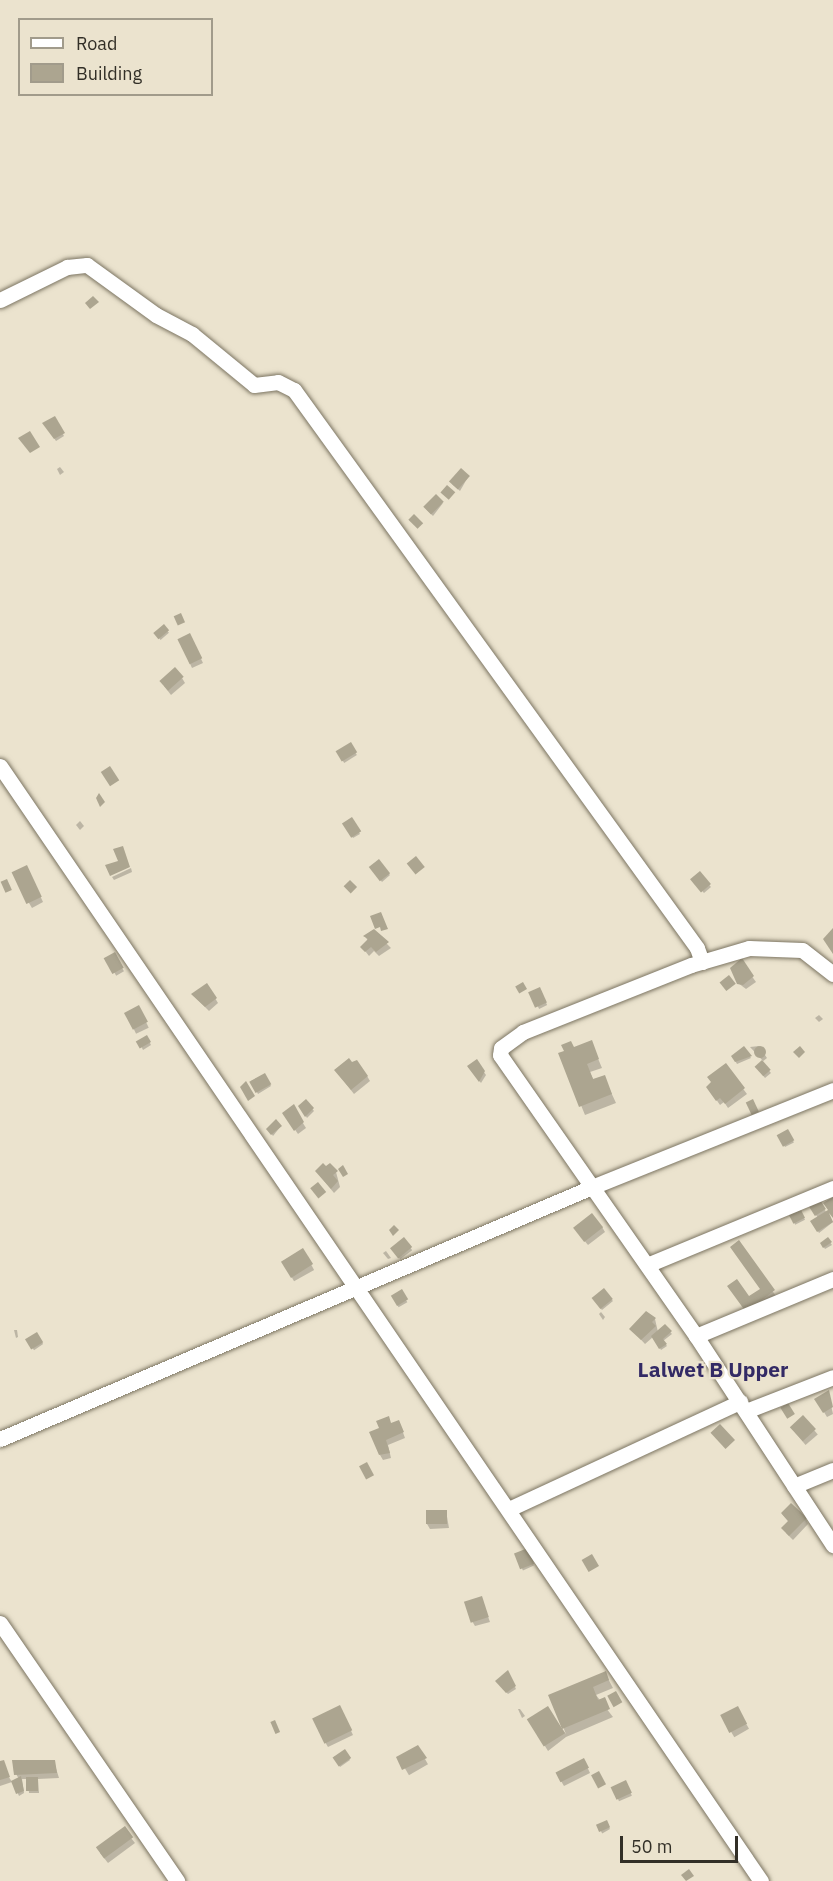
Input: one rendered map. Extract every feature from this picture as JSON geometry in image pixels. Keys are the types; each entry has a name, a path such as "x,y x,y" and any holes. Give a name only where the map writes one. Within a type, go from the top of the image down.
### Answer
{"street":[{"path":"0,300 67,267 87,265 156,315 192,334 254,385 278,382 294,390 697,948 702,962"},
{"path":"0,766 761,1881"},
{"path":"833,974 802,950 750,948 702,962 523,1032 501,1048 505,1063 696,1336 833,1545"},
{"path":"0,1439 592,1187 833,1090"},
{"path":"647,1265 833,1188"},
{"path":"696,1336 833,1279"},
{"path":"509,1509 743,1407 833,1377"},
{"path":"795,1486 833,1470"},
{"path":"0,1623 177,1881"}],"building":[{"path":"93,296 99,302 90,309 85,303"},
{"path":"55,416 65,433 54,439 42,423"},
{"path":"30,431 40,447 30,453 18,438"},
{"path":"461,468 470,476 458,489 449,481"},
{"path":"447,485 455,492 449,500 440,493"},
{"path":"436,494 444,502 431,515 423,507"},
{"path":"414,514 423,523 418,529 408,520"},
{"path":"181,613 185,622 178,625 174,616"},
{"path":"164,624 169,630 158,639 153,633"},
{"path":"190,633 202,658 190,664 177,639"},
{"path":"175,667 184,677 168,691 159,681"},
{"path":"351,742 357,752 342,762 336,751"},
{"path":"110,766 119,780 110,786 101,772"},
{"path":"99,793 105,802 100,807 96,798"},
{"path":"352,817 361,831 351,838 342,824"},
{"path":"123,846 130,867 110,876 105,865 118,861 113,849"},
{"path":"416,856 425,867 415,874 407,864"},
{"path":"379,859 390,873 380,881 369,867"},
{"path":"27,865 42,897 26,904 12,872"},
{"path":"700,871 711,884 701,892 690,879"},
{"path":"7,879 12,890 5,893 1,882"},
{"path":"350,880 357,887 351,893 344,886"},
{"path":"381,912 388,929 381,931 380,927 375,929 370,916"},
{"path":"833,928 833,954 823,939"},
{"path":"374,929 389,942 376,952 371,947 365,952 360,947 368,939 363,936"},
{"path":"115,952 124,968 112,974 104,958"},
{"path":"742,958 754,976 743,985 737,984 730,968"},
{"path":"729,975 736,984 726,991 720,982"},
{"path":"523,982 527,989 519,993 515,986"},
{"path":"207,983 217,998 205,1007 191,994"},
{"path":"540,987 547,1003 535,1008 528,992"},
{"path":"139,1005 148,1022 133,1030 124,1013"},
{"path":"147,1035 151,1042 140,1048 136,1042"},
{"path":"592,1040 599,1059 587,1064 593,1079 605,1075 612,1094 579,1107 558,1053 564,1051 561,1045 571,1041 574,1047"},
{"path":"744,1046 752,1056 735,1062 731,1056"},
{"path":"760,1046 766,1052 760,1058 754,1052"},
{"path":"800,1046 805,1052 799,1058 793,1052"},
{"path":"349,1058 352,1062 357,1060 368,1076 351,1090 334,1070"},
{"path":"477,1059 485,1071 479,1082 467,1066"},
{"path":"762,1060 771,1070 763,1076 755,1067"},
{"path":"726,1063 745,1088 725,1104 720,1098 716,1101 706,1087 711,1082 707,1077"},
{"path":"265,1073 271,1084 256,1093 249,1082"},
{"path":"246,1081 255,1096 248,1101 240,1087"},
{"path":"306,1099 314,1108 305,1117 298,1106"},
{"path":"753,1099 759,1112 752,1115 746,1102"},
{"path":"294,1104 304,1122 294,1131 282,1113"},
{"path":"276,1119 282,1126 271,1135 266,1129"},
{"path":"788,1129 794,1140 783,1147 777,1135"},
{"path":"323,1163 326,1166 330,1163 338,1171 333,1175 338,1181 331,1189 315,1171"},
{"path":"343,1165 348,1174 343,1177 338,1169"},
{"path":"318,1182 326,1192 318,1198 310,1188"},
{"path":"833,1197 833,1218 829,1213 833,1222 817,1232 810,1221 828,1210 823,1203"},
{"path":"819,1198 826,1209 815,1216 808,1205"},
{"path":"800,1208 805,1218 793,1224 788,1214"},
{"path":"592,1213 603,1227 584,1242 573,1228"},
{"path":"394,1225 399,1230 393,1236 389,1230"},
{"path":"404,1237 412,1247 398,1258 390,1248"},
{"path":"828,1237 832,1242 823,1248 820,1243"},
{"path":"739,1240 775,1290 746,1312 727,1286 737,1279 749,1296 760,1289 730,1247"},
{"path":"303,1248 313,1264 291,1278 281,1262"},
{"path":"604,1288 613,1299 600,1309 592,1298"},
{"path":"402,1289 408,1299 397,1306 391,1296"},
{"path":"646,1311 656,1318 652,1322 656,1326 641,1340 629,1329"},
{"path":"665,1324 672,1331 663,1339 667,1344 659,1349 651,1336"},
{"path":"37,1332 43,1342 31,1349 25,1339"},
{"path":"829,1390 833,1407 823,1413 814,1399"},
{"path":"788,1403 795,1414 787,1419 780,1408"},
{"path":"803,1415 816,1429 803,1441 790,1427"},
{"path":"389,1416 391,1423 399,1420 404,1432 386,1440 390,1453 379,1455 369,1432 379,1428 376,1421"},
{"path":"720,1424 735,1440 725,1449 710,1433"},
{"path":"367,1462 374,1475 366,1479 359,1466"},
{"path":"791,1503 807,1518 789,1536 781,1528 788,1521 781,1513"},
{"path":"426,1510 447,1510 447,1524 426,1524"},
{"path":"528,1548 534,1564 520,1569 514,1553"},
{"path":"592,1554 599,1566 589,1572 582,1560"},
{"path":"482,1596 489,1617 471,1623 464,1602"},
{"path":"508,1670 516,1686 506,1693 495,1681"},
{"path":"606,1671 609,1680 593,1687 598,1700 605,1697 610,1709 562,1729 548,1695"},
{"path":"616,1691 622,1702 614,1707 607,1696"},
{"path":"340,1705 352,1730 324,1744 312,1719"},
{"path":"548,1706 565,1733 544,1746 527,1719"},
{"path":"738,1706 747,1724 729,1733 720,1715"},
{"path":"275,1720 280,1732 275,1734 270,1722"},
{"path":"418,1745 427,1758 402,1770 396,1757"},
{"path":"345,1749 351,1758 339,1767 333,1757"},
{"path":"584,1758 589,1768 560,1782 555,1773"},
{"path":"4,1760 10,1777 0,1780 0,1761"},
{"path":"12,1760 55,1760 57,1773 14,1775"},
{"path":"599,1771 606,1784 598,1788 591,1775"},
{"path":"21,1776 24,1791 16,1794 11,1781"},
{"path":"26,1777 38,1777 38,1791 26,1791"},
{"path":"626,1780 632,1793 617,1800 611,1787"},
{"path":"607,1820 610,1827 599,1832 596,1825"},
{"path":"125,1826 133,1837 104,1858 96,1847"},
{"path":"689,1869 694,1876 686,1881 681,1875"}],"district":[{"name":"Lalwet B Upper","path":"713,1369"}]}
